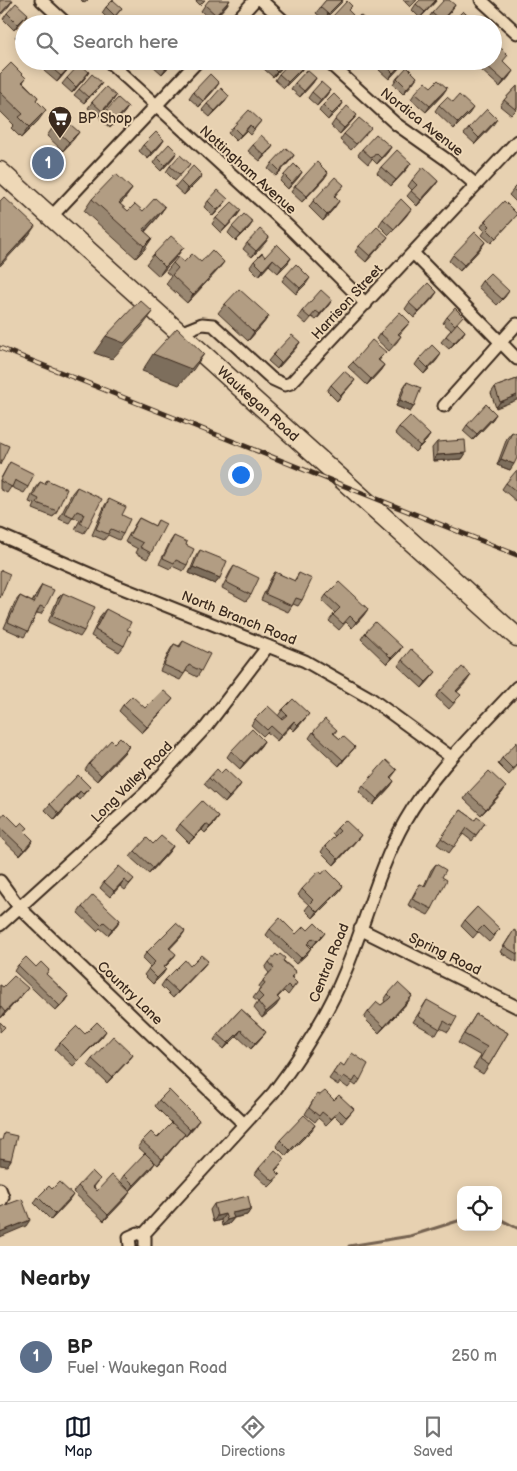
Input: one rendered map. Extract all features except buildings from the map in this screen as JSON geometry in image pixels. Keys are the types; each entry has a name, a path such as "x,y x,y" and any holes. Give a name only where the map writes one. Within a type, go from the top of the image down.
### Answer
{"main road":[{"name":"Waukegan Road","path":"0,171 517,637"}],"street":[{"path":"41,0 57,15"},
{"path":"241,15 255,0"},
{"path":"261,0 277,15"},
{"path":"481,0 497,15"},
{"path":"502,19 517,33"},
{"name":"Nottingham Avenue","path":"118,70 289,226 366,304"},
{"path":"51,217 190,70"},
{"name":"Nordica Avenue","path":"337,70 396,124 447,160 476,185"},
{"name":"Harrison Street","path":"180,333 202,324 213,324 272,379 285,385 291,383 517,141"},
{"path":"413,253 517,359"},
{"path":"444,406 517,324"},
{"name":"North Branch Road","path":"0,535 117,586 305,661 370,698 451,757"},
{"name":"Long Valley Road","path":"0,924 113,824 179,758 268,646"},
{"name":"Central Road","path":"130,1246 129,1240 131,1235 136,1233 144,1240 244,1124 274,1093 305,1048 333,998 382,869 398,833 451,757 517,687"},
{"name":"Country Lane","path":"0,881 19,907 244,1124"},
{"name":"Spring Road","path":"360,929 517,1007"},
{"path":"0,1189 3,1197 0,1203"}],"waterway":[{"path":"502,1220 517,1228"},
{"path":"349,1246 410,1236 457,1221"}],"railway":[{"path":"0,348 517,555"}],"place":[{"name":"BP Shop","path":"60,139"},
{"name":"BP","path":"48,163"}]}
